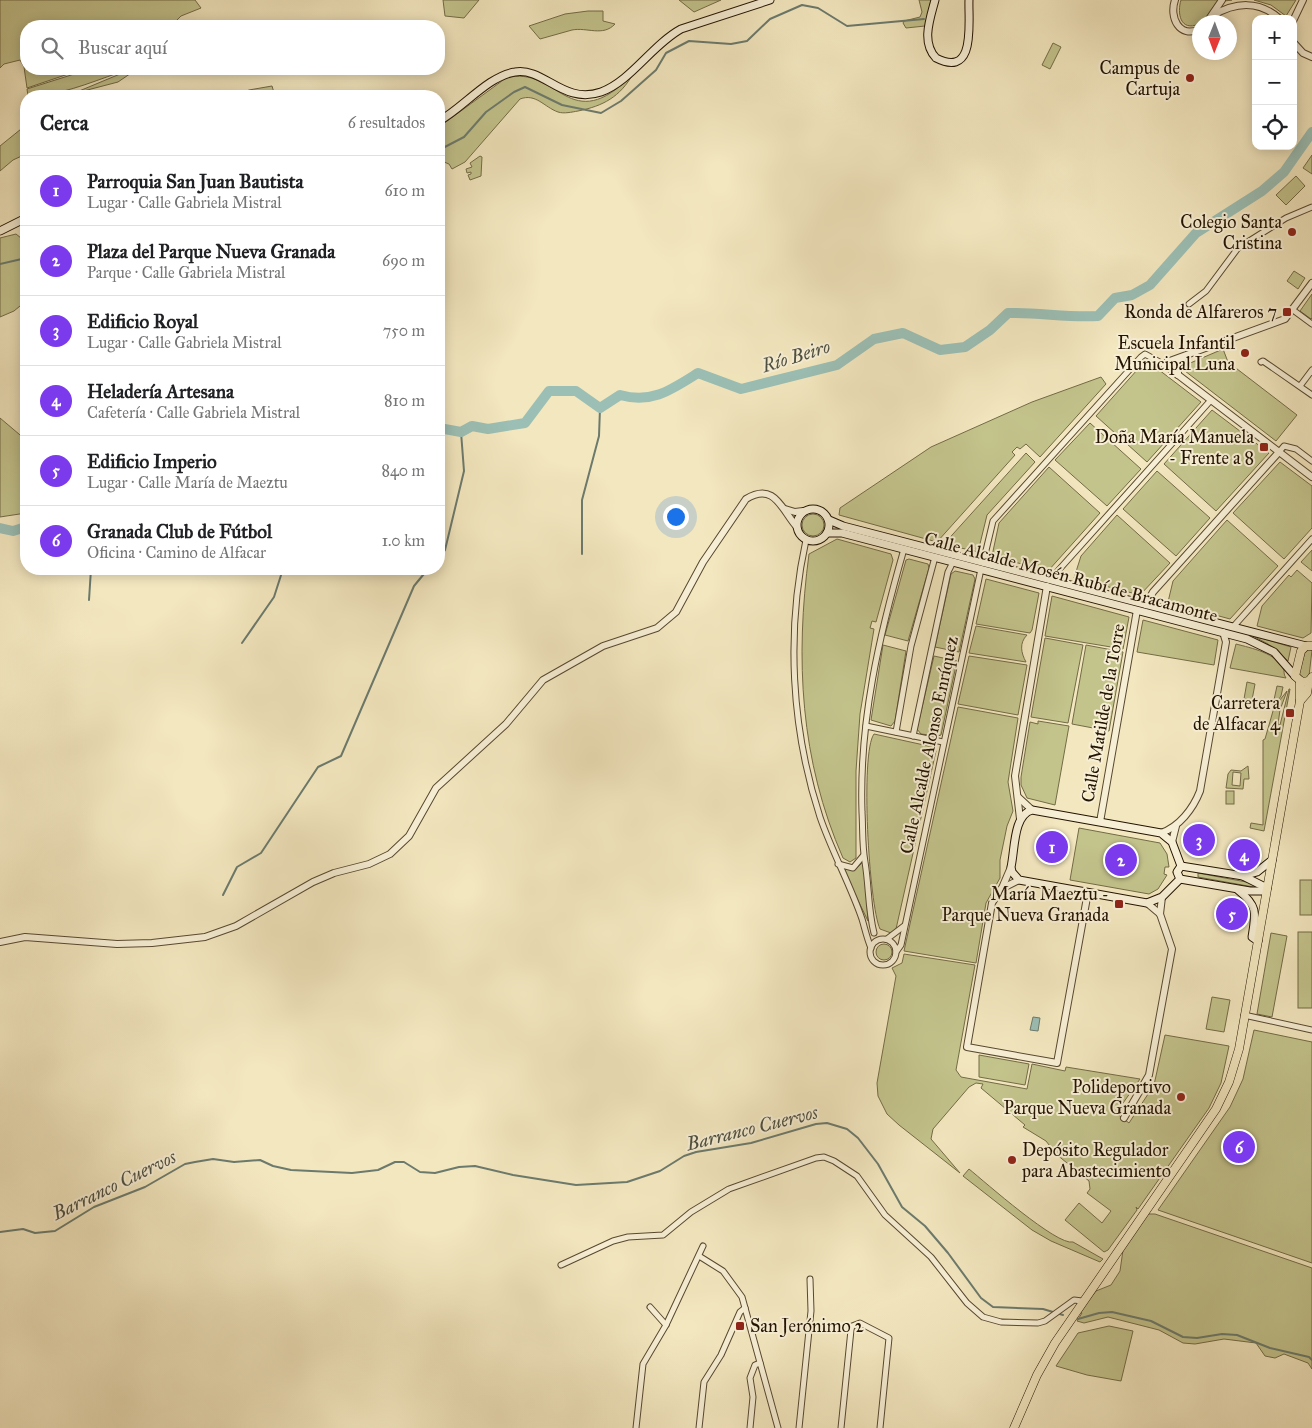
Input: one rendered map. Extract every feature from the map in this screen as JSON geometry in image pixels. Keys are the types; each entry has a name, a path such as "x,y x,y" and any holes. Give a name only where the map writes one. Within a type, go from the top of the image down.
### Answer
{"main road":[{"path":"445,117 494,81 517,71 534,74 569,92 584,94 599,92 619,81 671,35 688,27 770,0"},
{"path":"935,0 929,23 929,45 936,58 952,62 960,59 969,46 969,0"},
{"path":"0,231 20,221"},
{"path":"813,508 819,509 828,520 827,533 818,540 806,540 800,535 796,526 797,519 803,511 813,508"},
{"name":"Calle Alcalde Mosén Rubí de Bracamonte","path":"828,520 834,524 1047,586 1223,632 1233,631 1268,648 1306,680"},
{"name":"Calle Alcalde Mosén Rubí de Bracamonte","path":"827,533 836,532 953,562 1054,581 1146,605 1233,631 1310,645"},
{"path":"1300,701 1309,692 1301,651 1310,645"},
{"path":"1014,1428 1037,1375 1066,1325 1216,1109 1234,1068 1300,701 1306,680"},
{"path":"1190,869 1191,875 1162,897 1147,903 1019,880 1012,872 1011,867 1020,819 1032,810 1161,833 1172,842 1182,866 1190,869 1243,876 1267,889"},
{"path":"1243,876 1257,872 1272,860"},
{"path":"1182,866 1177,872 1184,879 1238,889 1267,889"},
{"path":"1238,889 1254,906 1255,920 1252,937 1258,941"}],"street":[{"path":"1175,0 1172,15 1178,26 1187,31 1192,30"},
{"path":"1296,15 1303,0"},
{"path":"1213,15 1222,1"},
{"path":"1214,15 1236,5 1249,4 1263,8 1274,15"},
{"path":"1297,46 1303,53 1312,57"},
{"path":"1188,304 1206,291 1238,248 1286,218 1312,207"},
{"path":"1312,283 1285,319 1167,362 1165,365 1312,477"},
{"path":"1293,310 1312,324"},
{"name":"Calle Alcalde Alonso Enríquez","path":"896,952 901,945 943,742 993,520 1145,354 1165,365"},
{"path":"1178,375 1178,365 1184,357"},
{"path":"1262,362 1312,395"},
{"path":"1300,386 1312,370"},
{"path":"1054,581 1056,573 1211,400"},
{"path":"1146,605 1153,592 1284,446 1296,449 1312,460"},
{"path":"0,942 25,936 117,944 152,943 205,937 236,926 319,880 384,857 409,836 431,794 441,782 506,724 543,680 603,646 657,628 676,612 703,562 746,499 756,493 765,493 778,500 796,526"},
{"path":"784,509 795,512 803,511"},
{"path":"1172,842 1176,826 1194,804 1200,792 1226,642 1233,631 1312,539"},
{"path":"806,540 797,598 794,654 797,716 812,791 838,864 862,920 872,957 881,964 892,961 896,952 894,945 887,939"},
{"path":"874,934 869,915 864,856 862,796 866,726 879,639 904,549"},
{"path":"896,732 911,646 935,557"},
{"path":"913,736 948,572 953,562"},
{"path":"1020,819 1015,776 1047,586"},
{"name":"Calle Matilde de la Torre","path":"1100,822 1136,610"},
{"path":"1223,632 1226,642"},
{"path":"866,726 943,742"},
{"path":"1018,797 1032,810"},
{"path":"1161,833 1176,826"},
{"path":"838,864 853,868 864,856"},
{"path":"1011,867 992,903 967,1047 1057,1063 1088,892"},
{"path":"1001,889 1019,880"},
{"path":"1124,1118 1145,1085 1152,1064 1172,949 1160,914 1162,897"},
{"path":"1147,903 1160,914"},
{"path":"862,920 878,940"},
{"path":"871,948 878,940 887,939 904,926"},
{"path":"1244,1015 1312,1030"},
{"path":"561,1265 613,1241 628,1237 663,1235 691,1212 730,1190 816,1158 824,1157 834,1160 857,1176 885,1216 930,1257 975,1312 1001,1322 1029,1324 1045,1321 1059,1309 1074,1300 1082,1301"},
{"path":"636,1428 641,1371 666,1326 703,1246"},
{"path":"699,1256 731,1279 742,1297 778,1428"},
{"path":"799,1428 811,1311 810,1279"},
{"path":"650,1307 666,1326"},
{"path":"698,1428 704,1382 721,1355 740,1312 746,1308"},
{"path":"841,1428 850,1330 860,1323 888,1338 880,1428"},
{"path":"750,1428 753,1397 750,1378 755,1365 760,1363"}],"green space":[{"path":"0,0 195,0 201,8 181,16 177,20 20,20 20,60 4,64 0,68"},
{"path":"443,0 479,0 464,18 445,16"},
{"path":"679,0 721,0 694,12"},
{"path":"919,0 931,0 925,26 906,28 903,23 904,21 920,17 922,12"},
{"path":"1181,0 1232,0 1217,2 1208,15 1192,15 1192,26 1181,20"},
{"path":"1254,0 1296,0 1287,15 1271,5"},
{"path":"603,11 603,21 615,24 610,28 600,31 578,29 540,39 529,26 565,14"},
{"path":"1053,43 1061,47 1050,69 1042,65"},
{"path":"633,74 622,89 610,99 578,111 560,113 535,99 520,99 465,162 452,169 449,164 445,162 445,123 506,78 524,77 539,81 578,101 593,100 611,93"},
{"path":"25,75 65,75 27,88"},
{"path":"71,75 112,75 66,90 27,89"},
{"path":"118,75 128,75 118,82 82,90"},
{"path":"272,86 273,90 249,90"},
{"path":"20,130 20,157 0,171 0,146"},
{"path":"1312,155 1312,174 1303,168"},
{"path":"480,156 482,157 481,176 470,180 468,175 471,172 467,173 466,169 472,167 470,163"},
{"path":"1296,176 1305,186 1286,205 1276,195"},
{"path":"16,234 20,237 20,306 0,317 0,238"},
{"path":"1294,271 1305,278 1298,289 1287,281"},
{"path":"1312,294 1312,318 1311,319 1300,311"},
{"path":"1223,349 1228,362 1297,415 1276,441 1185,371 1185,367 1188,364"},
{"path":"1146,360 1201,402 1147,462 1096,416"},
{"path":"1101,377 1106,384 1040,457 1026,444 1020,449 1017,447 1012,452 1015,455 937,542 839,515 840,508 931,447 1032,402"},
{"path":"1212,410 1269,453 1216,511 1164,464"},
{"path":"0,418 20,435 20,514 0,517"},
{"path":"1090,423 1141,469 1107,506 1055,460"},
{"path":"1026,453 1035,462 987,515 978,552 944,544"},
{"path":"1280,462 1312,486 1312,528 1284,559 1233,513"},
{"path":"1049,467 1100,513 1048,571 992,556 999,523"},
{"path":"1157,471 1210,518 1176,556 1123,509"},
{"path":"813,514 823,521 824,525 817,535 813,536 803,529 802,525 809,515"},
{"path":"1117,515 1170,563 1140,595 1074,578 1081,556"},
{"path":"1227,520 1278,566 1230,619 1168,602 1173,581"},
{"path":"837,539 891,554 893,560 876,622 872,621 870,628 874,629 860,714 856,771 856,858 850,862 843,858 818,784 810,746 802,670 802,632 809,554"},
{"path":"1312,550 1312,571 1301,562"},
{"path":"909,559 928,564 929,568 908,641 885,635 906,560"},
{"path":"1297,570 1312,583 1311,633 1303,638 1257,626 1262,606 1289,575 1291,577"},
{"path":"955,571 973,575 975,579 959,652 935,647 951,574"},
{"path":"986,579 1039,593 1030,633 976,624"},
{"path":"1052,596 1129,617 1123,649 1045,636"},
{"path":"1143,620 1218,640 1214,665 1137,652"},
{"path":"976,626 1027,635 1024,638 1022,648 1026,662 969,653"},
{"path":"1251,635 1291,647 1288,661 1268,644"},
{"path":"1045,638 1083,645 1068,723 1031,717"},
{"path":"1236,644 1263,652 1276,659 1281,664 1286,678 1230,668"},
{"path":"883,645 906,651 895,721 891,726 871,720"},
{"path":"1086,645 1123,652 1109,731 1072,724"},
{"path":"1308,649 1312,650 1309,676 1303,679 1299,673 1305,652"},
{"path":"934,656 957,661 941,735 938,736 921,734 917,729"},
{"path":"969,656 1027,665 1018,715 958,704"},
{"path":"1247,682 1255,684 1252,700 1244,699"},
{"path":"1277,686 1283,687 1281,696 1272,709"},
{"path":"1289,689 1264,831 1250,828 1251,823 1263,825 1263,740 1265,739 1273,711 1278,702 1280,708 1279,701 1287,691 1280,710 1278,724 1280,725"},
{"path":"958,707 1018,718 1008,782 1013,811 1007,826 1000,860 1000,878 986,903 976,963 904,951"},
{"path":"1038,721 1069,726 1055,805 1027,798 1021,785 1030,722 1038,724"},
{"path":"874,734 933,747 936,751 896,929 891,933 880,929 872,891 867,769"},
{"path":"1248,766 1249,779 1244,779 1243,789 1226,788 1228,774 1231,770 1241,771","holes":["1233,772 1241,773 1240,786 1232,785"]},
{"path":"1226,791 1234,791 1234,804 1226,804"},
{"path":"1079,828 1160,843 1167,854 1169,867 1165,867 1164,874 1167,875 1158,889 1149,894 1070,880"},
{"path":"1049,830 1054,832 1056,837 1054,842 1049,844 1044,842 1042,837 1044,832"},
{"path":"1247,854 1259,856 1254,865 1245,868"},
{"path":"864,861 868,921 843,869 856,869"},
{"path":"1198,873 1257,884 1259,888 1198,877"},
{"path":"1300,880 1312,880 1312,915 1300,915"},
{"path":"1298,932 1312,932 1312,1008 1298,1008"},
{"path":"1271,933 1287,936 1272,1017 1257,1014"},
{"path":"881,944 887,944 892,949 890,958 881,960 876,955 876,949"},
{"path":"904,954 975,965 956,1070 961,1077 1027,1089 1032,1064 1065,1071 1066,1067 1140,1079 1116,1113 1129,1123 1154,1085 1165,1035 1229,1046 1221,1083 1209,1108 1138,1209 1136,1207 1137,1210 1108,1250 1104,1252 1065,1220 1079,1203 1102,1223 1111,1211 1087,1193 1090,1189 1089,1181 1056,1154 1046,1141 1023,1127 1025,1125 981,1088 983,1084 976,1083 969,1087 933,1129 931,1139 960,1173 887,1114 878,1096 877,1083 896,976 892,968 902,963"},
{"path":"1212,997 1230,1000 1224,1032 1206,1029"},
{"path":"1254,1030 1312,1042 1312,1263 1158,1210 1230,1107 1243,1079"},
{"path":"979,1055 1029,1064 1025,1085 979,1077"},
{"path":"969,1169 1037,1224 1065,1241 1073,1242 1103,1259 1100,1262 1051,1241 1032,1230 963,1176"},
{"path":"1147,1214 1155,1214 1312,1268 1312,1369 1308,1363 1284,1354 1275,1358 1265,1356 1256,1343 1224,1339 1195,1344 1183,1343 1159,1330 1108,1317 1084,1323 1077,1321 1082,1313 1079,1312 1096,1291 1111,1285 1120,1271 1123,1250"},
{"path":"1109,1326 1133,1331 1121,1381 1087,1375 1056,1366 1078,1333"}],"water":[{"path":"1033,1017 1040,1018 1038,1031 1030,1030"}],"waterway":[{"path":"445,147 464,137 486,112 514,92 525,87 562,105 601,113 621,101 656,70 666,53 689,41 731,44 747,41 770,19 802,5 818,8 847,26 924,19"},
{"name":"Río Beiro","path":"445,429 461,432 472,426 488,429 525,423 549,391 576,391 600,408 620,395 642,398 661,394 698,373 741,389 837,365 874,339 903,333 940,350 965,347 990,330 1008,313 1098,316 1115,298 1132,295 1150,285 1196,233 1262,191 1284,172 1312,132"},
{"path":"0,264 20,259"},
{"path":"582,554 582,500 599,436 600,408"},
{"path":"445,550 464,471 461,432"},
{"name":"Río Beiro","path":"0,528 13,531 20,529"},
{"path":"89,600 91,575"},
{"path":"242,643 274,597 281,575"},
{"path":"223,895 237,867 261,853 318,767 341,756 414,586 423,575"},
{"name":"Barranco Cuervos","path":"0,1232 23,1229 35,1233 55,1231 94,1207 145,1187 185,1164 213,1159 234,1162 260,1160 273,1166 291,1170 352,1173 378,1170 395,1162 404,1162 420,1172 435,1173 459,1167 475,1166 513,1175 576,1185 627,1182 660,1171 684,1156 696,1152 751,1143 816,1124 827,1123 847,1129 858,1138 878,1164 902,1207 925,1226 948,1253 981,1298 993,1307 1043,1309 1063,1315"},
{"name":"Barranco Cuervos","path":"1078,1319 1099,1313 1112,1312 1151,1321 1183,1337 1197,1338 1222,1334 1237,1335 1270,1348 1309,1357 1312,1360"}],"place":[{"name":"Campus de Cartuja","path":"1190,78"},
{"name":"Colegio Santa Cristina","path":"1292,232"},
{"name":"Ronda de Alfareros 7","path":"1287,312"},
{"name":"Escuela Infantil Municipal Luna","path":"1245,353"},
{"name":"Doña María Manuela - Frente a 8","path":"1264,447"},
{"name":"Carretera de Alfacar 4","path":"1290,713"},
{"name":"Edificio Royal","path":"1199,840"},
{"name":"Parroquia San Juan Bautista","path":"1052,847"},
{"name":"Heladería Artesana","path":"1244,855"},
{"name":"Plaza del Parque Nueva Granada","path":"1121,860"},
{"name":"María Maeztu - Parque Nueva Granada","path":"1119,904"},
{"name":"Edificio Imperio","path":"1232,914"},
{"name":"Polideportivo Parque Nueva Granada","path":"1181,1097"},
{"name":"Granada Club de Fútbol","path":"1239,1147"},
{"name":"Depósito Regulador para Abastecimiento","path":"1012,1160"},
{"name":"San Jerónimo 2","path":"740,1326"}]}
